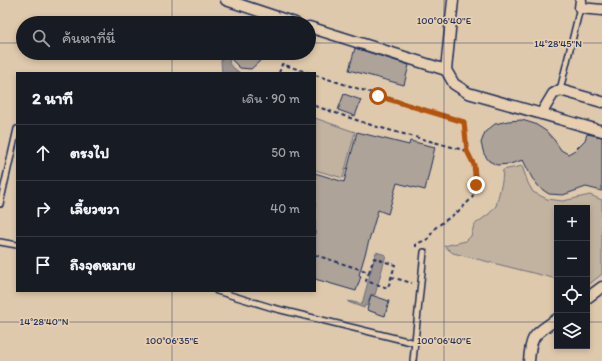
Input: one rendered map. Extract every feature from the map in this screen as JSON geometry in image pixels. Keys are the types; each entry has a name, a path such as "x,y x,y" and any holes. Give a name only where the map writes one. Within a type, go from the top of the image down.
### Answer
{"street":[{"path":"226,0 275,16"},
{"path":"453,0 446,70 454,84 468,93 602,131"},
{"path":"581,4 602,10"},
{"path":"316,29 446,70"},
{"path":"541,114 552,94 560,90 602,102"},
{"path":"590,296 602,287"},
{"path":"529,361 530,343 535,334 554,321"}],"lane":[{"path":"560,90 581,4"},
{"path":"0,204 16,133"},
{"path":"0,242 16,245"},
{"path":"413,361 424,252"},
{"path":"220,292 273,308 414,343"}],"path":[{"path":"279,72 282,64 306,72"},
{"path":"316,75 464,122 467,151 474,165 476,185 472,198 460,210 435,228 428,239"},
{"path":"316,106 374,126 467,151"},
{"path":"316,255 369,272"},
{"path":"374,258 395,264 388,288 366,281 369,272 374,258"},
{"path":"391,277 414,284"}],"shaded area":[{"path":"230,60 229,64 239,72 222,72 221,61"},
{"path":"316,118 355,132 343,178 316,170"},
{"path":"522,166 533,192 547,199 563,201 590,195 602,200 602,274 590,284 590,205 554,205 554,278 453,253 444,246 466,241 471,236 474,225 489,214 496,206 502,182 503,170"},
{"path":"376,252 386,255 375,295 371,294 367,306 365,305 364,308 348,302 362,304"}],"building":[{"path":"355,48 409,65 404,85 349,70"},
{"path":"232,60 260,60 251,69 240,68"},
{"path":"344,94 361,100 355,116 338,110"},
{"path":"522,120 535,124 546,131 561,150 568,154 575,150 585,140 587,134 602,137 602,191 586,187 563,195 549,194 540,188 532,178 523,160 510,164 497,165 489,161 484,154 481,143 485,132 495,124"},
{"path":"357,132 409,145 410,141 435,147 425,190 397,183 388,214 378,210 359,275 361,276 356,291 316,279 316,173 344,182"},
{"path":"371,295 389,301 385,316 367,310"}],"route":[{"path":"378,96 464,122 467,151 474,165 476,185"}]}
